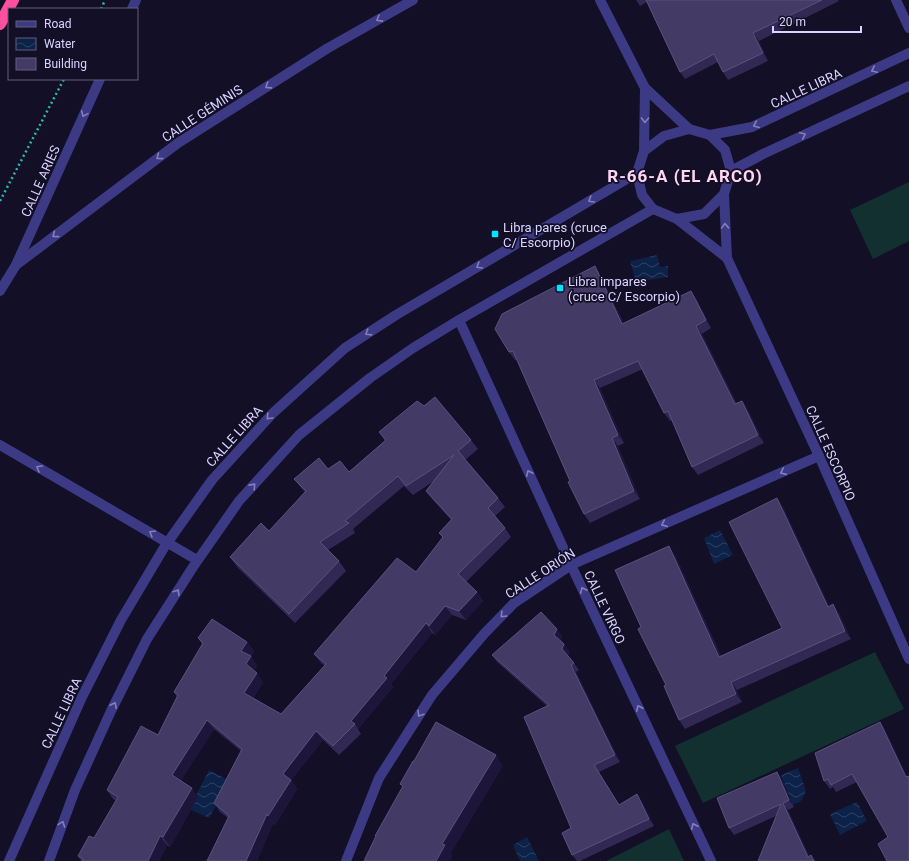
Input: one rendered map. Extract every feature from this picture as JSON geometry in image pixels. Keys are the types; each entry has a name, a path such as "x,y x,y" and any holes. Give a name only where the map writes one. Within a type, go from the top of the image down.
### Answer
{"highway":[{"path":"0,24 8,9"}],"street":[{"name":"CALLE GÉMINIS","path":"16,265 178,143 328,48 413,0"},
{"path":"600,0 645,88 689,129 710,135 725,150 731,171 724,194 704,214 677,219 653,208 642,195 637,173 644,151 645,88"},
{"path":"896,0 909,28"},
{"name":"CALLE LIBRA","path":"710,135 752,127 909,53"},
{"name":"CALLE ARIES","path":"0,292 16,265 100,80"},
{"path":"731,171 763,154 909,86"},
{"path":"644,151 664,136 689,129"},
{"name":"CALLE LIBRA","path":"9,861 82,697 121,620 168,542 212,480 272,413 345,348 396,315 637,173"},
{"name":"CALLE ESCORPIO","path":"724,194 727,258 819,456 909,659"},
{"path":"49,861 75,790 111,710 147,639 197,560 239,501 299,435 370,378 413,348 653,208"},
{"name":"CALLE ESCORPIO","path":"677,219 727,258"},
{"name":"CALLE VIRGO","path":"459,320 571,565 711,861"},
{"path":"0,445 197,560"},
{"name":"CALLE ORIÓN","path":"346,861 379,778 432,695 484,634 514,603 571,565 819,456"}],"path":[{"path":"0,201 63,80"}],"green space":[{"path":"909,182 909,241 873,259 850,210"},
{"path":"875,652 904,709 703,803 675,746"},
{"path":"669,829 684,861 606,861"}],"water":[{"path":"657,255 660,267 668,266 668,277 636,282 630,261"},
{"path":"720,530 733,555 714,564 704,538"},
{"path":"798,768 806,791 801,801 793,805 781,775"},
{"path":"209,770 230,781 209,818 189,809"},
{"path":"857,802 867,821 840,835 830,814"},
{"path":"527,837 539,861 520,861 513,845"}],"building":[{"path":"646,0 822,0 753,33 763,53 723,72 714,54 680,72"},
{"path":"595,266 622,324 691,291 706,320 696,326 735,404 742,401 758,435 692,467 668,411 664,413 638,361 594,380 618,435 612,438 634,491 584,514 568,482 570,481 513,351 509,352 495,329 502,314"},
{"path":"435,397 471,440 458,451 498,498 488,508 505,528 458,574 477,592 459,611 445,606 429,626 426,623 384,676 387,678 351,721 355,724 333,746 316,731 283,774 291,780 268,816 267,814 246,861 207,861 229,816 214,803 242,749 207,720 172,775 192,788 163,837 160,836 148,861 82,861 83,859 78,856 89,836 94,838 118,797 107,790 141,726 158,735 178,695 174,692 203,643 198,638 212,619 247,642 241,651 251,656 246,664 257,673 244,693 281,714 326,664 314,654 397,558 416,572 443,537 439,533 452,519 426,491 454,455 406,486 398,476 345,521 349,523 320,542 339,561 289,614 230,557 261,523 269,531 306,491 294,479 319,458 328,469 340,461 349,472 386,440 379,432 417,401 424,406"},
{"path":"777,498 828,607 833,604 845,631 731,682 736,694 679,720 664,686 666,685 638,629 641,627 615,570 669,546 719,657 782,628 729,522"},
{"path":"541,612 557,629 554,635 564,644 562,649 574,663 571,665 615,755 594,765 619,805 637,794 649,819 572,855 562,833 571,828 524,717 549,705 492,655"},
{"path":"436,722 496,755 442,844 445,845 436,861 364,861 375,836 403,786 400,784"},
{"path":"880,722 906,777 909,776 909,861 887,861 878,844 888,837 852,774 831,785 828,779 824,781 815,753"},
{"path":"777,772 789,800 783,803 808,857 811,855 814,861 758,861 781,804 729,828 717,798"}],"place":[{"name":"Libra pares (cruce C/ Escorpio)","path":"495,234"},
{"name":"Libra impares (cruce C/ Escorpio)","path":"560,288"}],"district":[{"name":"R-66-A (EL ARCO)","path":"685,176"}]}
